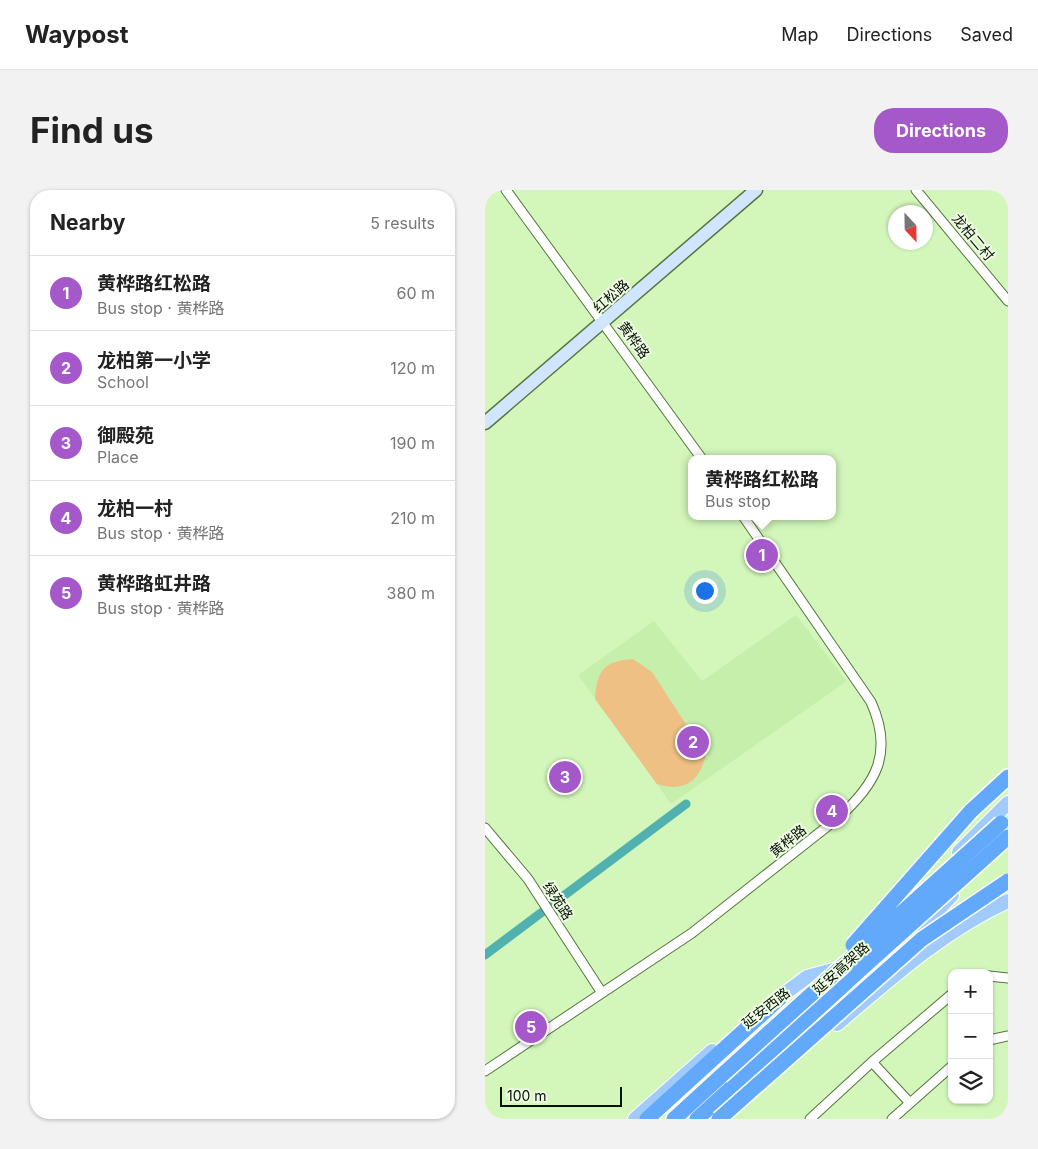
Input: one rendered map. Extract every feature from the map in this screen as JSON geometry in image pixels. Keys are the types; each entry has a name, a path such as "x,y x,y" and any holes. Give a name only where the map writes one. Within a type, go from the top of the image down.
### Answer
{"highway":[{"path":"721,1076 848,950 971,811 1008,778"},
{"name":"延安高架路","path":"674,1119 1007,826"},
{"name":"延安高架路","path":"697,1119 859,971 1007,826"},
{"path":"859,971 1008,848"},
{"path":"719,1119 922,939 1008,882"},
{"path":"961,913 1008,889"},
{"path":"647,1119 781,997"}],"main road":[{"name":"延安西路","path":"635,1119 691,1068 807,977 837,970 858,955 1008,802"},
{"path":"711,1119 879,971 927,922 1007,826"},
{"path":"879,971 981,903 1008,889"},
{"path":"726,1119 902,968 989,910 1008,901"},
{"path":"921,943 927,922"},
{"path":"879,971 902,968"}],"street":[{"name":"黄桦路","path":"507,190 699,455"},
{"name":"红松路","path":"485,423 756,190"},
{"name":"龙柏二村","path":"916,190 1008,301"},
{"name":"黄桦路","path":"485,1071 693,933 860,798 875,775 881,742 880,727 871,702 746,520"},
{"name":"绿苑路","path":"485,828 519,866 602,993"},
{"path":"993,976 1008,978"},
{"path":"810,1119 872,1062 948,997"},
{"path":"993,1039 1008,1036"},
{"path":"872,1062 910,1103"},
{"path":"892,1119 948,1070"}],"shaded area":[{"path":"796,615 847,681 671,804 578,675 654,621 702,681"},
{"path":"633,659 652,672 706,755 695,778 683,786 675,787 657,784 595,699 600,674 604,669 615,662"}],"waterway":[{"path":"485,955 686,804"}],"place":[{"name":"黄桦路红松路","path":"762,555"},
{"name":"龙柏第一小学","path":"693,742"},
{"name":"御殿苑","path":"565,777"},
{"name":"龙柏一村","path":"832,811"},
{"name":"黄桦路虹井路","path":"531,1027"}]}
